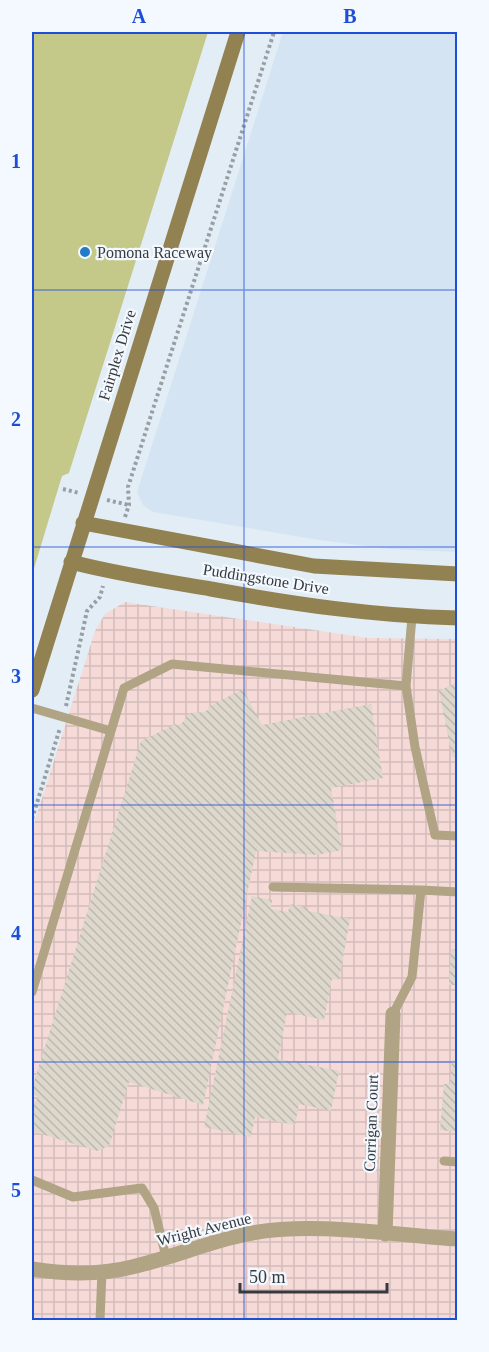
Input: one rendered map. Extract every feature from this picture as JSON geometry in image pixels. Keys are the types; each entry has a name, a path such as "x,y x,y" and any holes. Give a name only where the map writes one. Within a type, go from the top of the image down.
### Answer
{"street":[{"name":"Fairplex Drive","path":"32,690 238,32"},
{"name":"Puddingstone Drive","path":"83,524 314,566 458,574"},
{"name":"Puddingstone Drive","path":"71,562 107,572 294,604 412,616 458,618"},
{"name":"Corrigan Court","path":"385,1234 393,1014"},
{"name":"Wright Avenue","path":"32,1269 54,1273 130,1267 248,1234 306,1229 458,1239"}],"lane":[{"path":"412,616 406,686 415,747 435,835 458,836"},
{"path":"32,992 124,688 172,664 406,686"},
{"path":"32,708 111,731"},
{"path":"273,886 458,892"},
{"path":"393,1014 412,977 421,890"},
{"path":"444,1161 458,1162"},
{"path":"32,1180 73,1197 142,1188 154,1208 166,1257"},
{"path":"100,1320 102,1271"}],"path":[{"path":"120,531 129,505 128,487 274,32"},
{"path":"100,597 107,572"}],"shaded area":[{"path":"283,32 457,32 457,552 389,549 319,540 153,512 143,505 137,492"},
{"path":"125,602 368,638 457,639 457,1320 32,1320 32,830 95,631 105,614"}],"green space":[{"name":"Pomona Raceway","path":"32,32 208,32 69,473 62,476 32,575"}],"building":[{"path":"458,682 458,760 452,756 439,691"},
{"path":"243,689 262,725 371,704 383,778 331,788 342,850 317,855 256,851 203,1105 129,1082 109,1146 97,1151 32,1131 32,1105 39,1097 32,1094 32,1088 141,741 176,724 177,726 190,713 204,712 209,709 208,707"},
{"path":"252,896 272,900 271,909 288,912 290,904 309,908 308,911 350,919 339,980 332,979 324,1020 287,1012 278,1059 339,1071 331,1111 299,1104 295,1125 255,1117 251,1137 204,1127"},
{"path":"451,949 458,950 458,985 449,985"},
{"path":"452,1060 458,1060 458,1132 440,1130 444,1084 450,1084"}],"place":[{"name":"Pomona Raceway","path":"85,252"}]}
